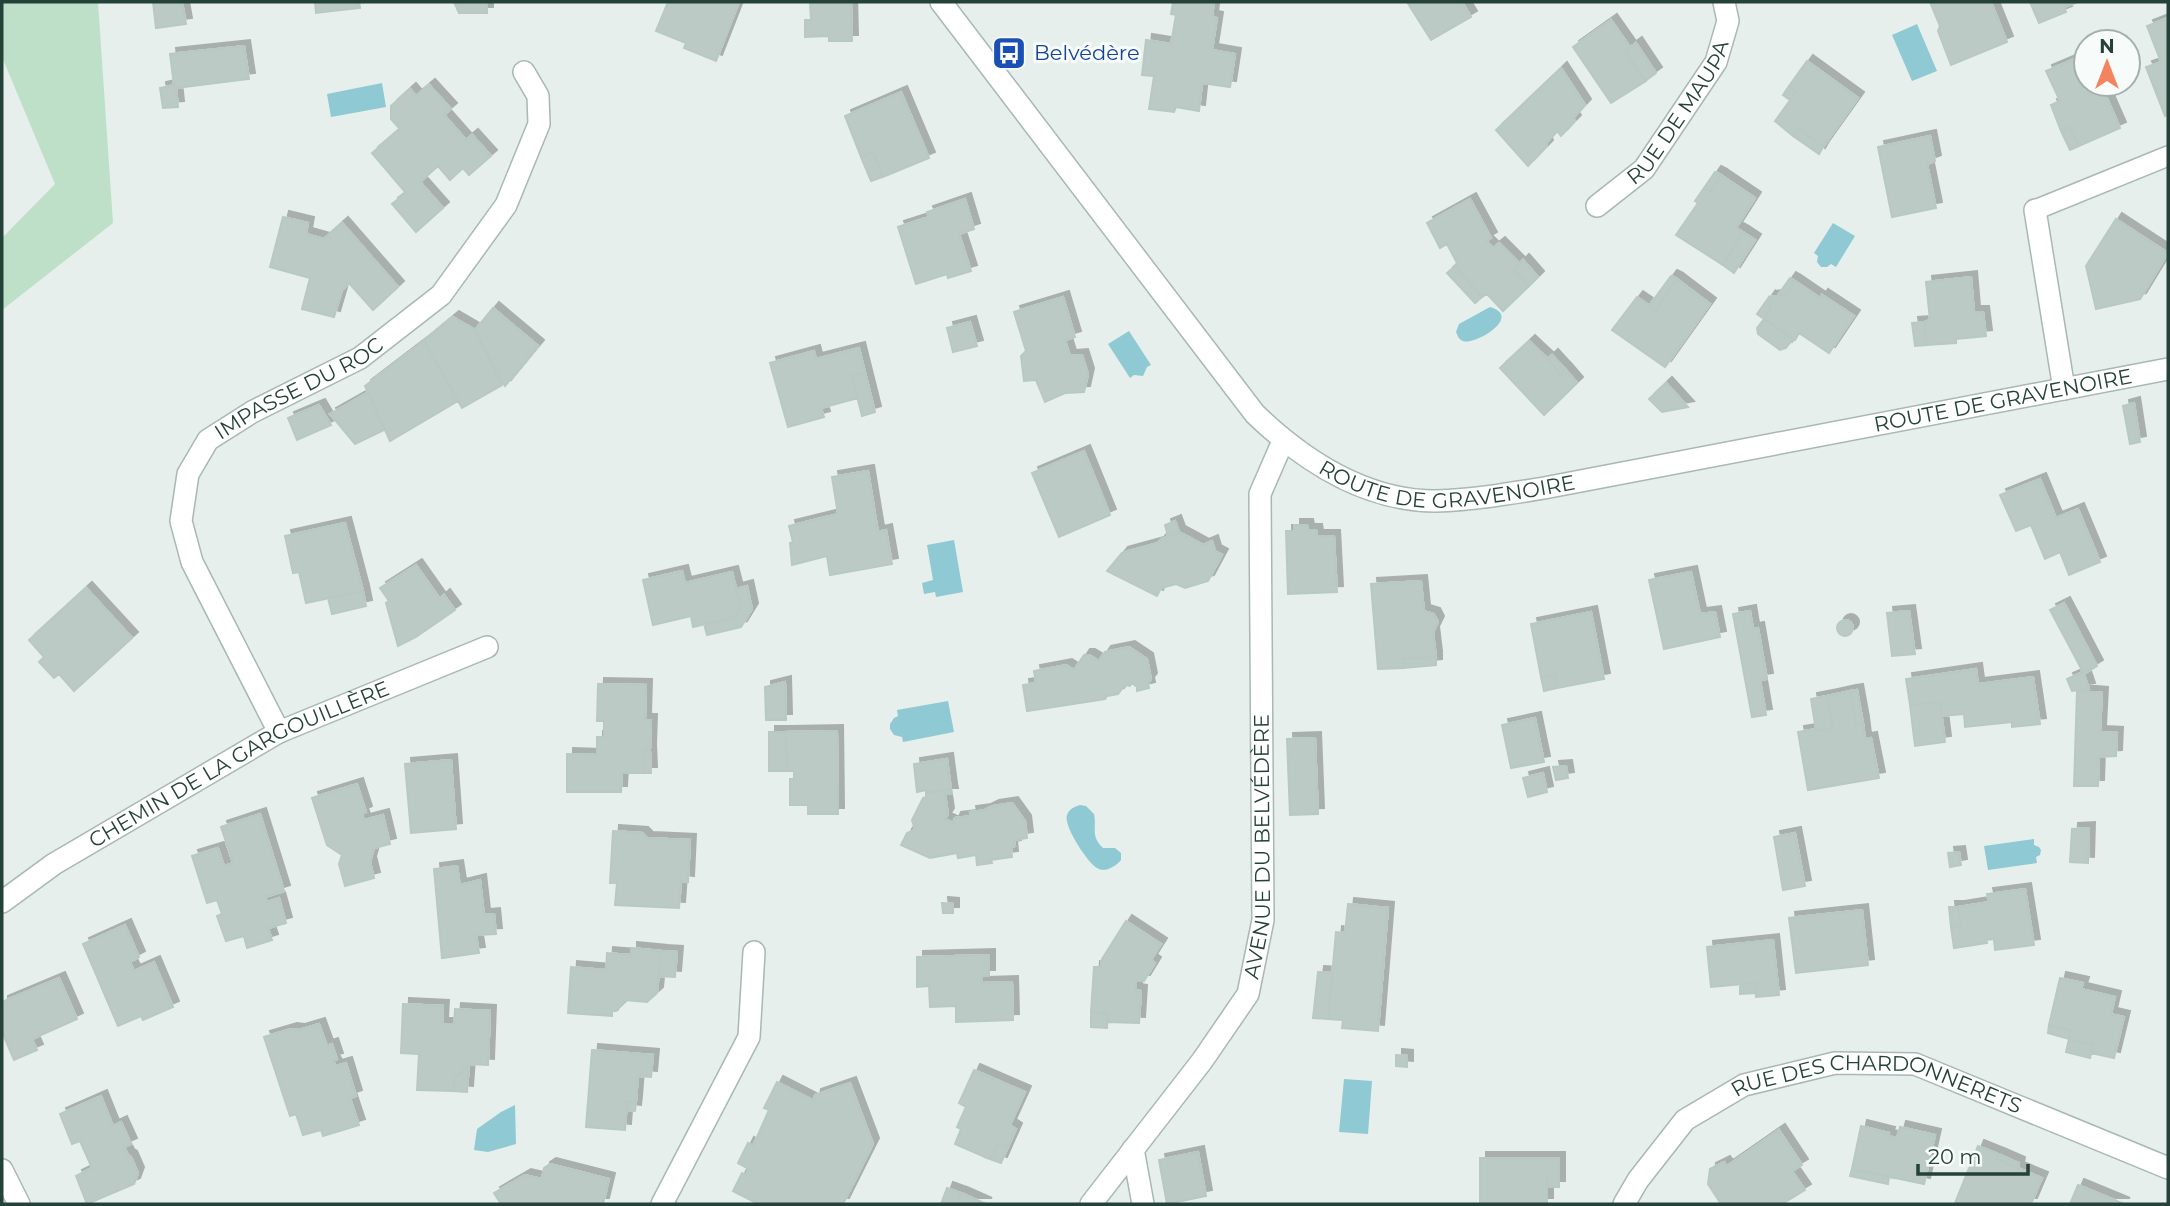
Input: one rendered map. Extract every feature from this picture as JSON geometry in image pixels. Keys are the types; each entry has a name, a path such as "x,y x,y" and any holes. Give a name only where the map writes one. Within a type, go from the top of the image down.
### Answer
{"street":[{"name":"ROUTE DE GRAVENOIRE","path":"941,2 1255,414 1283,441 1316,465 1359,485 1398,497 1433,501 1481,498 1544,488 2168,369"},
{"name":"RUE DE MAUPA","path":"1597,206 1644,169 1716,62 1728,21 1724,2"},
{"name":"IMPASSE DU ROC","path":"279,732 192,562 181,521 188,474 208,440 252,412 360,358 441,295 506,205 539,124 538,96 524,72"},
{"path":"2035,210 2064,389"},
{"name":"AVENUE DU BELVÉDÈRE","path":"1091,1204 1202,1061 1248,994 1263,920 1260,494 1283,441"},
{"name":"CHEMIN DE LA GARGOUILLÈRE","path":"2,902 54,864 279,732 486,647"},
{"path":"662,1204 749,1037 754,953"},
{"name":"RUE DES CHARDONNERETS","path":"1625,1204 1638,1180 1685,1120 1744,1085 1835,1062 1914,1064 2168,1168"},
{"path":"1133,1149 1143,1204"},
{"path":"2,1170 19,1204"}],"lane":[{"path":"2035,210 2168,156"}],"green space":[{"path":"2,2 98,2 113,223 2,310 2,238 55,184 2,57"}],"water":[{"path":"1917,24 1937,71 1912,81 1892,35"},
{"path":"382,83 386,107 331,117 327,94"},
{"path":"1833,223 1855,236 1836,267 1831,264 1821,267 1817,262 1818,256 1814,253"},
{"path":"1490,307 1502,317 1493,330 1476,339 1460,339 1456,332 1459,324"},
{"path":"1129,331 1151,365 1143,376 1134,375 1130,378 1108,344"},
{"path":"954,540 963,592 936,597 935,592 924,594 922,583 933,580 927,545"},
{"path":"948,701 954,732 903,742 902,737 894,735 890,729 890,724 898,716 897,710"},
{"path":"1086,806 1094,814 1095,835 1103,848 1115,848 1121,853 1121,860 1116,865 1103,870 1097,868 1072,835 1067,815 1072,808"},
{"path":"2034,839 2034,845 2041,850 2036,857 2037,863 1988,870 1984,846"},
{"path":"1344,1079 1372,1081 1368,1134 1339,1132"},
{"path":"515,1105 516,1144 488,1152 474,1150 477,1129"}],"building":[{"path":"153,2 182,2 186,24 156,28"},
{"path":"315,2 359,2 360,8 316,13"},
{"path":"454,2 487,2 487,13 459,13"},
{"path":"668,2 739,2 716,61 684,48 686,43 656,31"},
{"path":"810,2 851,2 852,41 829,41 829,36 805,37 805,20 811,20"},
{"path":"1173,2 1214,2 1212,17 1217,18 1212,50 1235,54 1230,87 1202,83 1199,111 1176,107 1174,112 1149,109 1154,76 1142,75 1146,40 1171,44 1176,15 1171,14"},
{"path":"1407,2 1462,2 1471,17 1431,40"},
{"path":"1930,2 1991,2 2007,42 1951,65"},
{"path":"2030,2 2078,2 2064,7 2066,12 2039,23"},
{"path":"2168,18 2168,114 2165,116 2146,67 2161,62 2147,26"},
{"path":"1611,20 1630,47 1625,51 1646,81 1611,103 1573,47"},
{"path":"1636,43 1656,73 1645,81 1625,51"},
{"path":"244,46 249,79 176,88 178,107 163,108 160,88 174,85 170,54"},
{"path":"2072,60 2072,98 2107,98 2120,128 2079,146 2070,127 2061,131 2051,105 2060,101 2046,71"},
{"path":"1807,61 1858,98 1823,147 1798,128 1793,136 1775,121 1796,92 1789,86"},
{"path":"1561,68 1585,105 1561,136 1557,131 1528,166 1496,130"},
{"path":"429,85 451,109 444,115 466,140 472,135 491,156 469,175 463,168 450,180 438,166 420,182 443,208 416,232 392,204 406,193 372,153 400,129 391,119 391,106 410,89 416,96"},
{"path":"1789,86 1796,92 1790,100 1783,95"},
{"path":"901,92 929,158 883,177 873,152 861,157 845,116"},
{"path":"2070,127 2079,146 2070,150 2061,131"},
{"path":"1798,128 1823,147 1819,154 1793,136"},
{"path":"1930,136 1935,161 1927,164 1936,208 1892,217 1878,147"},
{"path":"873,152 883,177 871,181 861,157"},
{"path":"1715,172 1721,175 1710,191 1704,188"},
{"path":"1721,175 1755,198 1736,228 1743,232 1723,265 1676,235 1698,203 1695,201 1704,188 1710,191"},
{"path":"965,199 974,229 959,234 971,271 948,278 947,274 916,284 898,227 929,217 927,212"},
{"path":"1470,199 1491,238 1486,241 1493,248 1499,243 1519,263 1514,270 1529,286 1503,311 1487,294 1482,297 1455,266 1457,263 1447,244 1440,248 1427,223"},
{"path":"283,217 308,223 306,234 324,239 342,223 398,287 373,310 349,283 342,290 334,317 302,309 310,278 270,267"},
{"path":"2116,219 2168,253 2140,299 2096,309 2086,266"},
{"path":"1743,232 1755,240 1734,273 1723,265"},
{"path":"1523,260 1538,277 1529,286 1514,270"},
{"path":"1455,266 1482,297 1475,303 1447,273"},
{"path":"1671,276 1677,279 1656,310 1649,306"},
{"path":"1971,277 1974,312 1983,312 1986,336 1956,339 1956,343 1927,345 1924,322 1930,320 1926,282"},
{"path":"1790,278 1795,281 1787,294 1778,295"},
{"path":"1677,279 1710,304 1665,367 1612,330 1637,297 1656,310"},
{"path":"1795,281 1854,316 1829,353 1799,333 1795,340 1764,319 1771,309 1769,297 1787,294"},
{"path":"1063,297 1075,337 1065,340 1070,356 1082,355 1088,374 1084,392 1065,393 1045,402 1036,380 1024,381 1021,356 1026,351 1014,312"},
{"path":"1769,297 1771,309 1764,319 1757,314"},
{"path":"493,308 538,346 505,386 475,330"},
{"path":"453,317 475,330 502,385 462,408 424,341"},
{"path":"1764,319 1793,339 1786,348 1780,350 1758,334 1757,328"},
{"path":"970,322 977,346 953,352 947,328"},
{"path":"1924,322 1927,345 1915,346 1912,323"},
{"path":"424,341 458,401 390,441 365,386"},
{"path":"1529,341 1561,375 1565,369 1577,383 1544,415 1500,368"},
{"path":"859,348 865,372 852,376 858,398 821,408 824,417 788,427 770,363 814,351 816,359"},
{"path":"1552,355 1565,369 1561,375 1548,359"},
{"path":"865,372 875,412 862,416 852,376"},
{"path":"1666,383 1688,407 1662,412 1649,399"},
{"path":"369,392 384,430 355,444 330,414"},
{"path":"2134,403 2140,442 2130,444 2123,406"},
{"path":"319,405 331,425 297,440 288,418"},
{"path":"1084,451 1110,515 1059,537 1032,473"},
{"path":"868,471 878,532 886,530 892,564 830,575 827,556 792,565 790,543 793,542 789,526 838,514 832,477"},
{"path":"2040,479 2056,518 2078,509 2100,562 2069,575 2060,552 2045,559 2031,525 2016,531 2000,495"},
{"path":"1175,521 1179,532 1168,536 1165,525"},
{"path":"345,523 363,591 306,603 299,572 293,573 285,536"},
{"path":"1294,525 1307,525 1308,530 1316,530 1317,536 1334,536 1337,592 1288,594 1286,531 1294,531"},
{"path":"1179,532 1203,545 1212,541 1215,551 1222,555 1208,581 1185,588 1176,584 1161,588 1157,596 1107,571 1122,553 1158,543 1161,539"},
{"path":"416,565 440,599 444,595 455,610 398,646 386,603 389,601 380,588"},
{"path":"682,571 685,583 732,572 741,607 735,617 693,627 691,616 653,625 643,580"},
{"path":"1691,572 1700,614 1715,612 1720,637 1664,649 1649,580"},
{"path":"1421,581 1424,611 1434,614 1438,622 1433,632 1436,657 1403,659 1404,668 1378,669 1371,584"},
{"path":"747,586 752,609 741,627 707,635 704,624 735,617 741,607 736,589"},
{"path":"86,588 132,638 74,691 59,674 54,678 39,662 44,657 29,640"},
{"path":"363,591 366,606 332,614 328,598"},
{"path":"2064,603 2097,666 2084,674 2089,689 2072,691 2067,679 2083,672 2050,610"},
{"path":"1750,611 1753,629 1758,628 1767,679 1760,680 1766,715 1752,717 1733,614"},
{"path":"1909,611 1915,654 1892,656 1887,613"},
{"path":"1591,612 1604,679 1557,688 1555,675 1541,677 1531,624"},
{"path":"1845,620 1853,628 1845,636 1837,628"},
{"path":"1129,647 1147,659 1151,679 1149,688 1137,691 1137,687 1132,683 1130,686 1125,685 1118,694 1105,699 1027,711 1023,685 1036,683 1034,671 1066,665 1074,670 1084,655 1099,661 1105,652"},
{"path":"1436,657 1436,665 1404,668 1403,659"},
{"path":"1976,669 1978,684 2033,677 2040,724 2012,727 2012,722 1965,727 1964,714 1942,716 1940,702 1910,705 1906,679"},
{"path":"1555,675 1557,688 1544,691 1541,677"},
{"path":"785,682 786,720 766,720 765,687"},
{"path":"598,684 646,685 645,720 651,720 650,750 644,749 644,773 622,773 621,792 567,792 567,754 597,755 597,737 604,737 604,721 597,721"},
{"path":"1857,690 1863,723 1856,724 1850,691"},
{"path":"1850,691 1856,724 1863,723 1865,739 1871,738 1879,778 1808,790 1798,732 1833,729 1827,696"},
{"path":"2077,691 2102,693 2100,732 2117,733 2116,756 2099,757 2098,786 2074,786"},
{"path":"1827,696 1833,729 1816,731 1811,699"},
{"path":"1940,702 1945,742 1915,746 1910,705"},
{"path":"1535,718 1544,762 1511,768 1502,725"},
{"path":"837,731 838,814 808,814 808,805 790,805 790,779 794,779 794,771 787,771 786,732"},
{"path":"769,732 786,732 787,771 769,771"},
{"path":"1315,738 1318,814 1290,815 1287,739"},
{"path":"644,749 650,750 651,773 644,773"},
{"path":"947,759 951,789 917,792 914,764"},
{"path":"451,760 456,829 411,833 405,764"},
{"path":"1566,766 1568,778 1556,780 1553,767"},
{"path":"1543,773 1547,792 1528,797 1523,778"},
{"path":"357,784 366,812 362,814 364,820 383,815 390,844 374,848 370,862 374,878 345,886 339,864 342,855 327,845 312,798"},
{"path":"951,789 952,794 945,794 948,814 945,819 953,823 955,818 971,816 970,812 1012,803 1025,821 1027,838 1014,840 1015,846 1011,847 1012,857 977,865 976,855 958,858 957,853 930,858 901,845 907,833 915,830 912,820 926,793"},
{"path":"260,814 284,891 265,897 267,902 279,898 286,923 268,928 272,940 247,948 244,936 226,941 217,916 222,914 217,900 207,903 192,856 218,848 224,866 233,863 221,827"},
{"path":"2089,828 2088,863 2070,862 2072,829"},
{"path":"613,831 642,833 647,838 690,840 688,882 681,881 679,908 615,905 617,883 610,883"},
{"path":"1795,833 1805,886 1783,890 1774,837"},
{"path":"1959,852 1961,865 1950,867 1948,853"},
{"path":"457,866 460,885 480,880 484,915 494,914 496,934 476,935 479,953 442,958 434,869"},
{"path":"2025,889 2034,945 1995,950 1994,939 1986,940 1987,943 1954,948 1951,927 1961,926 1958,907 1989,902 1987,894"},
{"path":"942,903 953,904 953,913 943,913"},
{"path":"1348,904 1388,908 1378,1031 1342,1028 1343,1020 1328,1019 1336,932 1345,933"},
{"path":"1949,907 1958,907 1961,926 1951,927"},
{"path":"1862,910 1868,965 1796,973 1789,918"},
{"path":"1126,921 1161,944 1151,960 1155,963 1144,981 1136,981 1136,990 1141,991 1139,1023 1108,1022 1108,1014 1091,1012 1094,967 1101,967 1102,959"},
{"path":"125,925 139,957 130,962 134,971 154,962 173,1007 143,1020 141,1016 118,1026 83,944"},
{"path":"1773,940 1779,995 1756,997 1755,983 1711,987 1707,947"},
{"path":"631,948 661,951 657,993 647,1002 624,1000 616,1011 612,1011 612,1016 568,1013 571,967 606,970 607,953 631,955"},
{"path":"661,951 677,952 675,977 659,976"},
{"path":"989,955 989,976 982,976 982,983 1012,982 1013,1020 956,1022 956,1006 930,1007 929,986 917,987 917,957"},
{"path":"1318,972 1333,973 1328,1019 1313,1018"},
{"path":"59,978 77,1019 32,1039 37,1050 14,1060 2,1032 2,1002"},
{"path":"2060,978 2083,983 2081,989 2115,997 2111,1014 2124,1017 2114,1058 2091,1053 2093,1045 2069,1039 2070,1030 2049,1025"},
{"path":"1755,983 1756,993 1740,994 1740,984"},
{"path":"403,1004 443,1006 442,1024 454,1024 455,1009 490,1011 488,1065 469,1064 454,1077 453,1091 417,1090 419,1054 401,1053"},
{"path":"1091,1012 1108,1014 1107,1028 1091,1027"},
{"path":"319,1024 327,1046 332,1044 337,1059 333,1060 336,1066 346,1063 356,1096 350,1098 359,1125 323,1136 321,1130 303,1135 296,1114 290,1116 264,1037"},
{"path":"2049,1025 2070,1030 2069,1039 2048,1033"},
{"path":"2069,1039 2093,1045 2090,1058 2066,1052"},
{"path":"592,1050 653,1055 651,1077 638,1076 636,1102 627,1101 625,1130 586,1127"},
{"path":"1396,1055 1407,1056 1407,1067 1396,1066"},
{"path":"469,1064 467,1092 453,1091 454,1077"},
{"path":"974,1070 1025,1092 1010,1125 1016,1129 1008,1147 998,1143 992,1157 987,1158 955,1144 961,1129 957,1127 966,1107 959,1103"},
{"path":"777,1082 814,1101 815,1095 850,1083 873,1144 843,1204 758,1204 733,1191 742,1173 746,1175 749,1169 738,1163 748,1143 753,1146 769,1110 764,1108"},
{"path":"101,1096 113,1126 121,1122 131,1144 124,1147 138,1173 134,1184 87,1204 76,1176 92,1168 80,1141 72,1144 60,1114"},
{"path":"627,1101 636,1102 635,1111 627,1110"},
{"path":"1861,1126 1889,1133 1888,1136 1897,1138 1900,1127 1935,1135 1924,1184 1852,1169"},
{"path":"1779,1130 1802,1165 1792,1171 1805,1190 1782,1204 1771,1204 1769,1201 1763,1204 1721,1204 1708,1184 1710,1169 1724,1162 1727,1166"},
{"path":"998,1143 1008,1147 1001,1163 987,1158 992,1157"},
{"path":"1978,1146 1998,1154 1996,1159 2042,1178 2031,1204 1955,1203"},
{"path":"1198,1152 1206,1196 1167,1204 1159,1160"},
{"path":"1998,1154 2019,1163 2018,1168 1996,1159"},
{"path":"1480,1158 1559,1158 1559,1176 1547,1176 1547,1204 1480,1204"},
{"path":"550,1164 609,1179 603,1204 501,1204 494,1193 525,1175 542,1179 544,1168"},
{"path":"1852,1169 1889,1177 1888,1184 1850,1176"},
{"path":"1547,1176 1559,1176 1559,1187 1547,1187"},
{"path":"2078,1185 2124,1204 2070,1204"},
{"path":"947,1188 961,1193 957,1204 941,1204"},
{"path":"961,1193 986,1204 957,1204"}],"place":[{"name":"Belvédère","path":"1009,53"}]}
